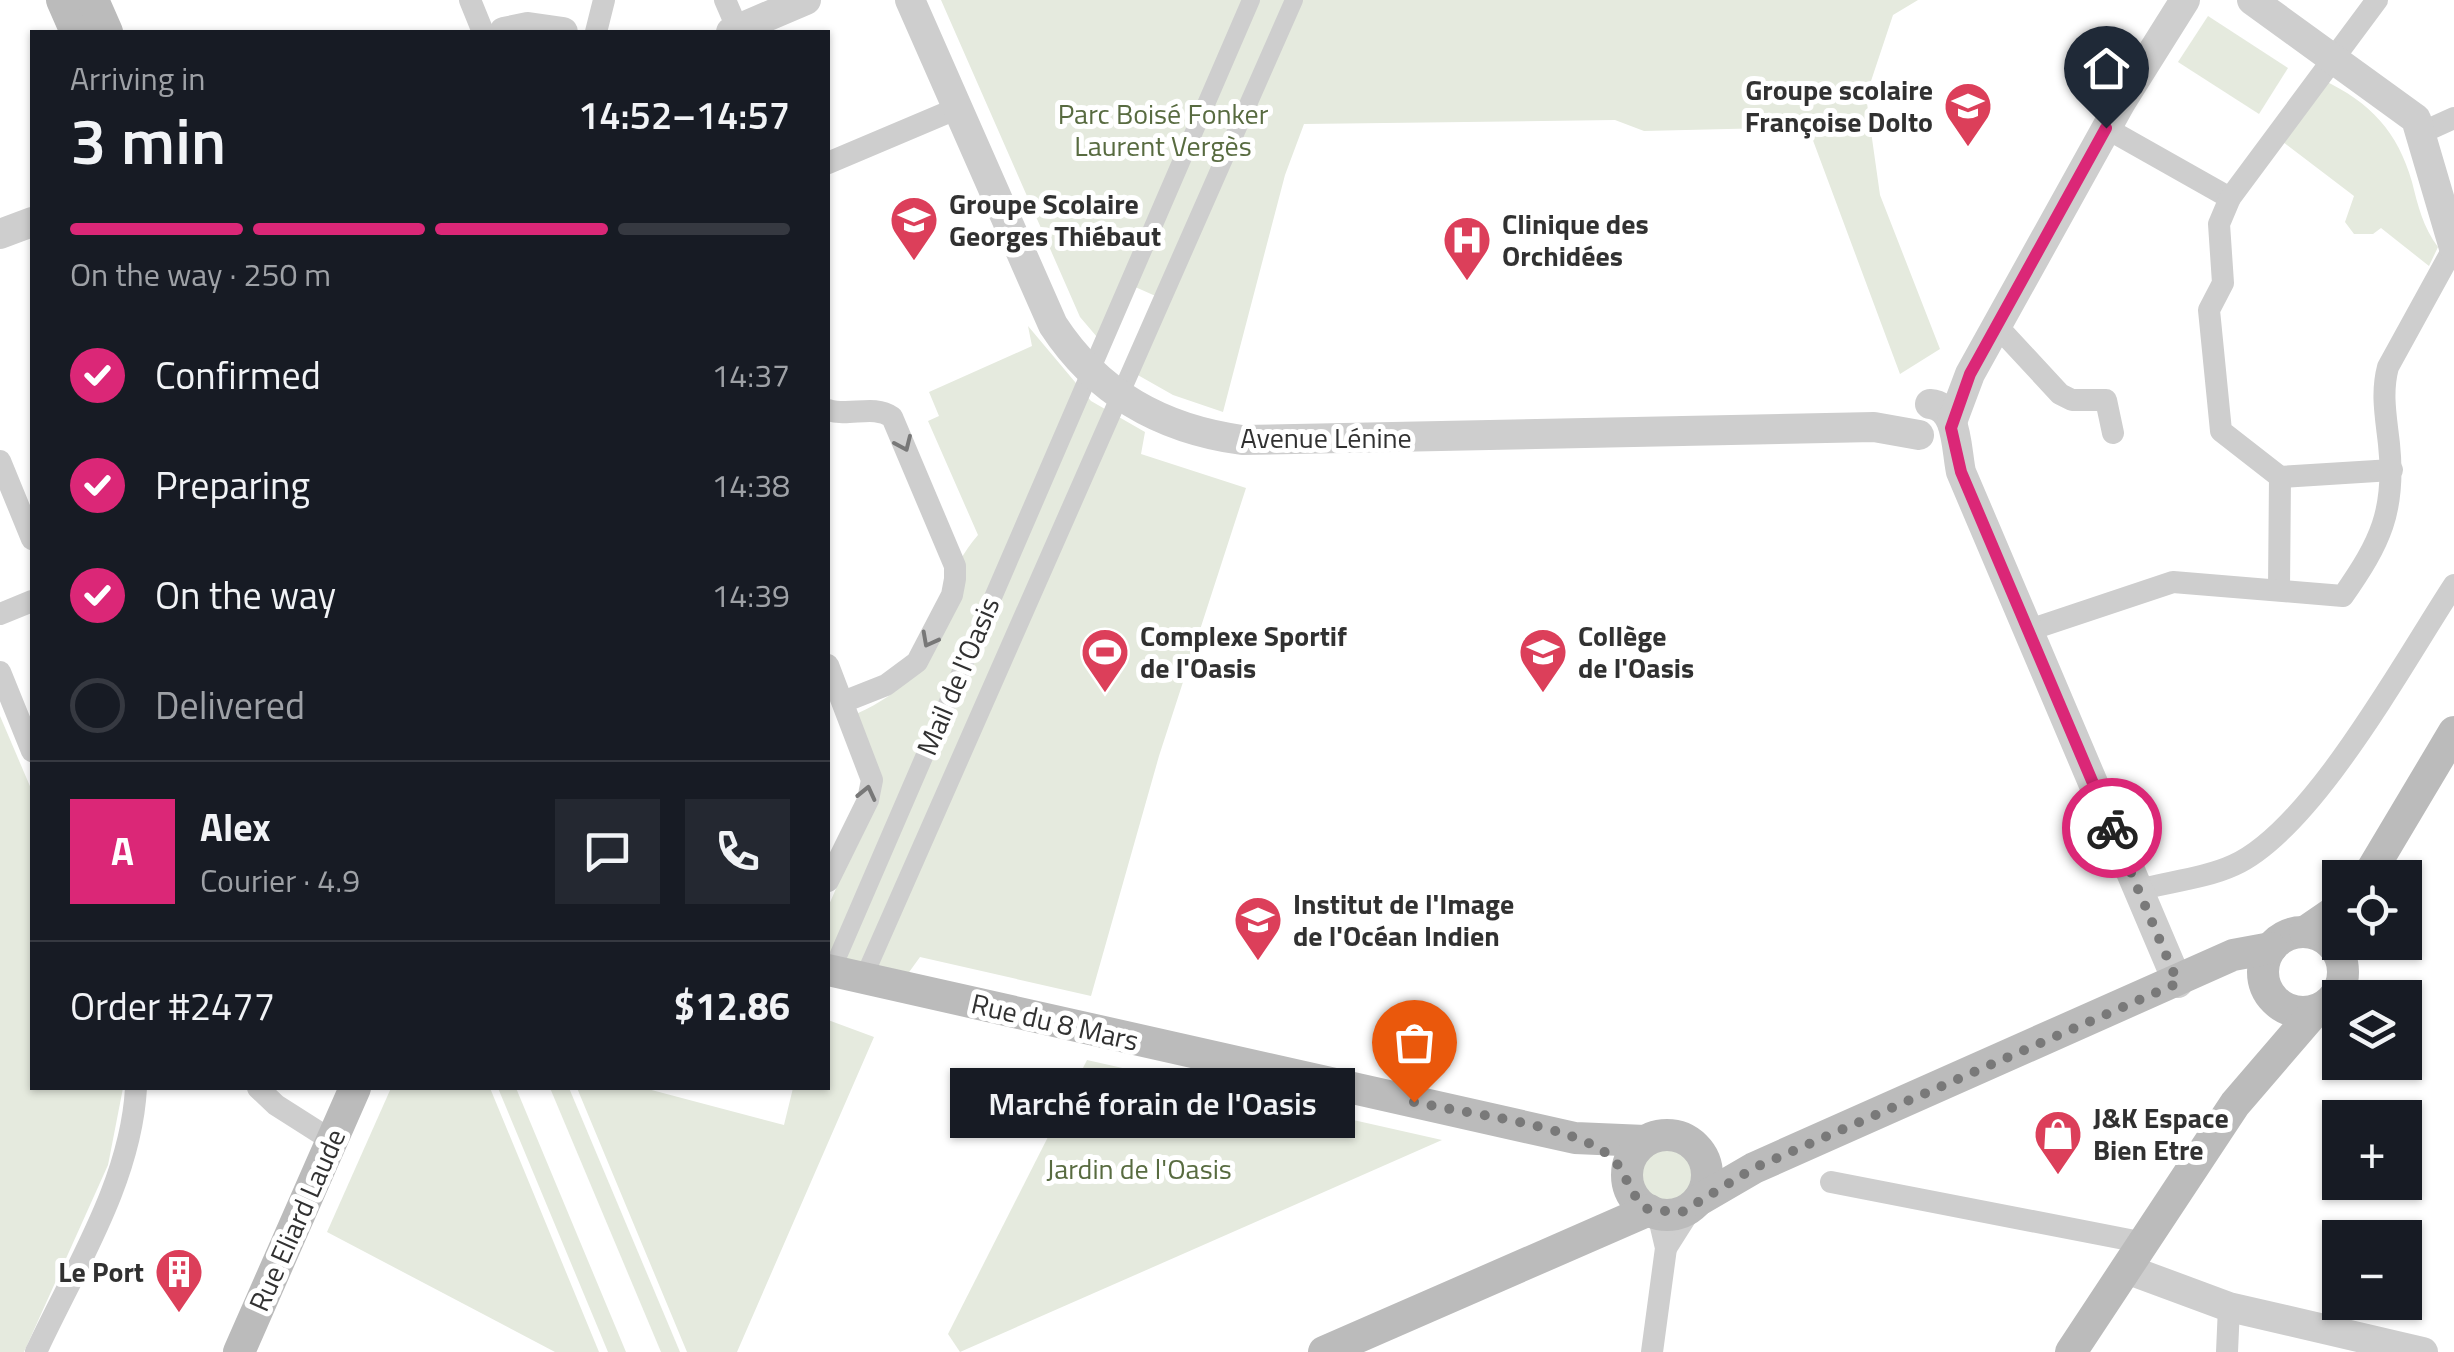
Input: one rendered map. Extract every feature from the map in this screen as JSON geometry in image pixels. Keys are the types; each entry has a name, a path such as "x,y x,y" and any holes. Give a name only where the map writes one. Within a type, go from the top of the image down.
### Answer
{"main road":[{"path":"62,0 75,30"},
{"path":"93,0 106,30"},
{"path":"2378,860 2454,732"},
{"path":"2395,860 2454,768"},
{"path":"1754,1168 1724,1168 1675,1135 1645,1141 1632,1155 1642,1198 1670,1215 1754,1168 2190,977 2232,955 2271,948 2322,920"},
{"path":"2305,932 2322,940"},
{"path":"2235,1104 2267,1030 2270,994 2263,968 2271,948"},
{"path":"2072,1352 2235,1104 2315,1012 2338,994 2346,960"},
{"path":"2190,977 2233,974 2270,994 2284,1008 2315,1012"},
{"name":"Rue du 8 Mars","path":"837,975 1576,1138 1645,1141"},
{"name":"Rue Eliard Laude","path":"239,1352 354,1090"},
{"name":"Rue du 8 Mars","path":"1576,1138 1600,1149 1642,1198"},
{"path":"1696,1203 1707,1181 1704,1158"},
{"path":"1324,1352 1578,1245 1609,1226 1642,1198"}],"street":[{"path":"470,0 482,30"},
{"path":"596,30 604,0"},
{"path":"726,0 734,30"},
{"path":"736,30 806,0"},
{"name":"Avenue Lénine","path":"910,0 1045,311 1088,371 1120,397 1180,428 1242,440 1933,424"},
{"name":"Mail de l'Oasis","path":"837,975 1088,371 1251,0"},
{"name":"Mail de l'Oasis","path":"837,975 1120,397 1294,0"},
{"path":"2186,0 2106,128 1970,374 1933,424 1961,472 2138,890 2190,977"},
{"path":"2029,630 2173,582 2343,596 2386,526 2392,470 2382,388 2388,367 2454,247 2422,132 2406,109 2252,0"},
{"path":"2377,0 2230,198 2219,224 2223,284 2209,310 2221,431 2280,477 2392,470"},
{"path":"514,30 550,30"},
{"path":"830,162 958,108"},
{"path":"2422,132 2454,118"},
{"path":"2106,128 2230,198"},
{"path":"0,234 30,223"},
{"path":"1997,326 2060,394 2072,400 2106,400 2113,433"},
{"path":"830,411 848,416 878,410 892,417 955,566 952,596 917,662 900,677 843,702"},
{"path":"0,462 30,534"},
{"path":"2279,588 2280,477"},
{"path":"2138,890 2234,865 2284,830 2321,787 2454,586"},
{"path":"0,614 30,602"},
{"path":"830,671 872,780 868,800 830,877"},
{"path":"2,680 30,747"},
{"path":"36,1352 116,1180 128,1146 136,1090"},
{"path":"260,1090 276,1106 332,1140"},
{"path":"1830,1182 2137,1256 2229,1307 2422,1352"},
{"path":"1642,1198 1666,1248"},
{"path":"1652,1352 1666,1248 1696,1203"},
{"path":"2227,1352 2229,1307"},
{"path":"1658,1324 1671,1352"}],"green space":[{"name":"Parc Boisé Fonker Laurent Vergès","path":"941,0 1918,0 1893,15 1866,96 1880,195 1940,349 1900,374 1808,127 1644,131 1615,120 1304,124 1285,175 1223,412 1173,395 1136,374 1169,302 1124,282 1097,337 1080,317"},
{"path":"2208,16 2288,68 2259,114 2178,62"},
{"path":"2323,80 2368,109 2399,148 2425,224 2438,247 2429,266 2381,228 2373,234 2354,234 2345,222 2354,196 2283,142"},
{"path":"1028,326 1091,401 1145,432 1141,454 1246,488 1159,756 1091,996 920,957 907,975 830,958 830,902 882,783 856,714 889,696 925,656 948,586 978,535 928,421 939,416 929,392 1032,346"},
{"path":"0,716 30,786 30,1090 123,1090 108,1165 24,1352 0,1352"},
{"path":"830,1021 874,1037 737,1352 687,1352 578,1090 652,1090 784,1125 793,1090 830,1090"},
{"name":"Jardin de l'Oasis","path":"1087,1060 1442,1140 960,1352 948,1334"},
{"path":"390,1090 491,1090 599,1352 555,1352 327,1232"},
{"path":"499,1090 517,1090 626,1352 608,1352"},
{"path":"551,1090 570,1090 680,1352 661,1352"},
{"path":"1667,1135 1695,1146 1706,1174 1695,1202 1667,1213 1639,1202 1628,1174 1639,1146"}],"way so far":[{"path":"1414,1102 1576,1138 1619,1163 1628,1174 1632,1194 1639,1204 1658,1214 1682,1212 1754,1168 2178,983 2112,828"}],"place":[{"name":"Groupe scolaire Françoise Dolto","path":"1968,148"},
{"name":"Groupe Scolaire Georges Thiébaut","path":"914,262"},
{"name":"Clinique des Orchidées","path":"1467,282"},
{"name":"Complexe Sportif de l'Oasis","path":"1105,694"},
{"name":"Collège de l'Oasis","path":"1543,694"},
{"name":"Institut de l'Image de l'Océan Indien","path":"1258,962"},
{"name":"Marché forain de l'Oasis","path":"1414,1102"},
{"name":"J&K Espace Bien Etre","path":"2058,1176"},
{"name":"Le Port","path":"179,1314"}],"route":[{"path":"2106,128 1970,374 1951,428 1961,472 2112,828"}]}
